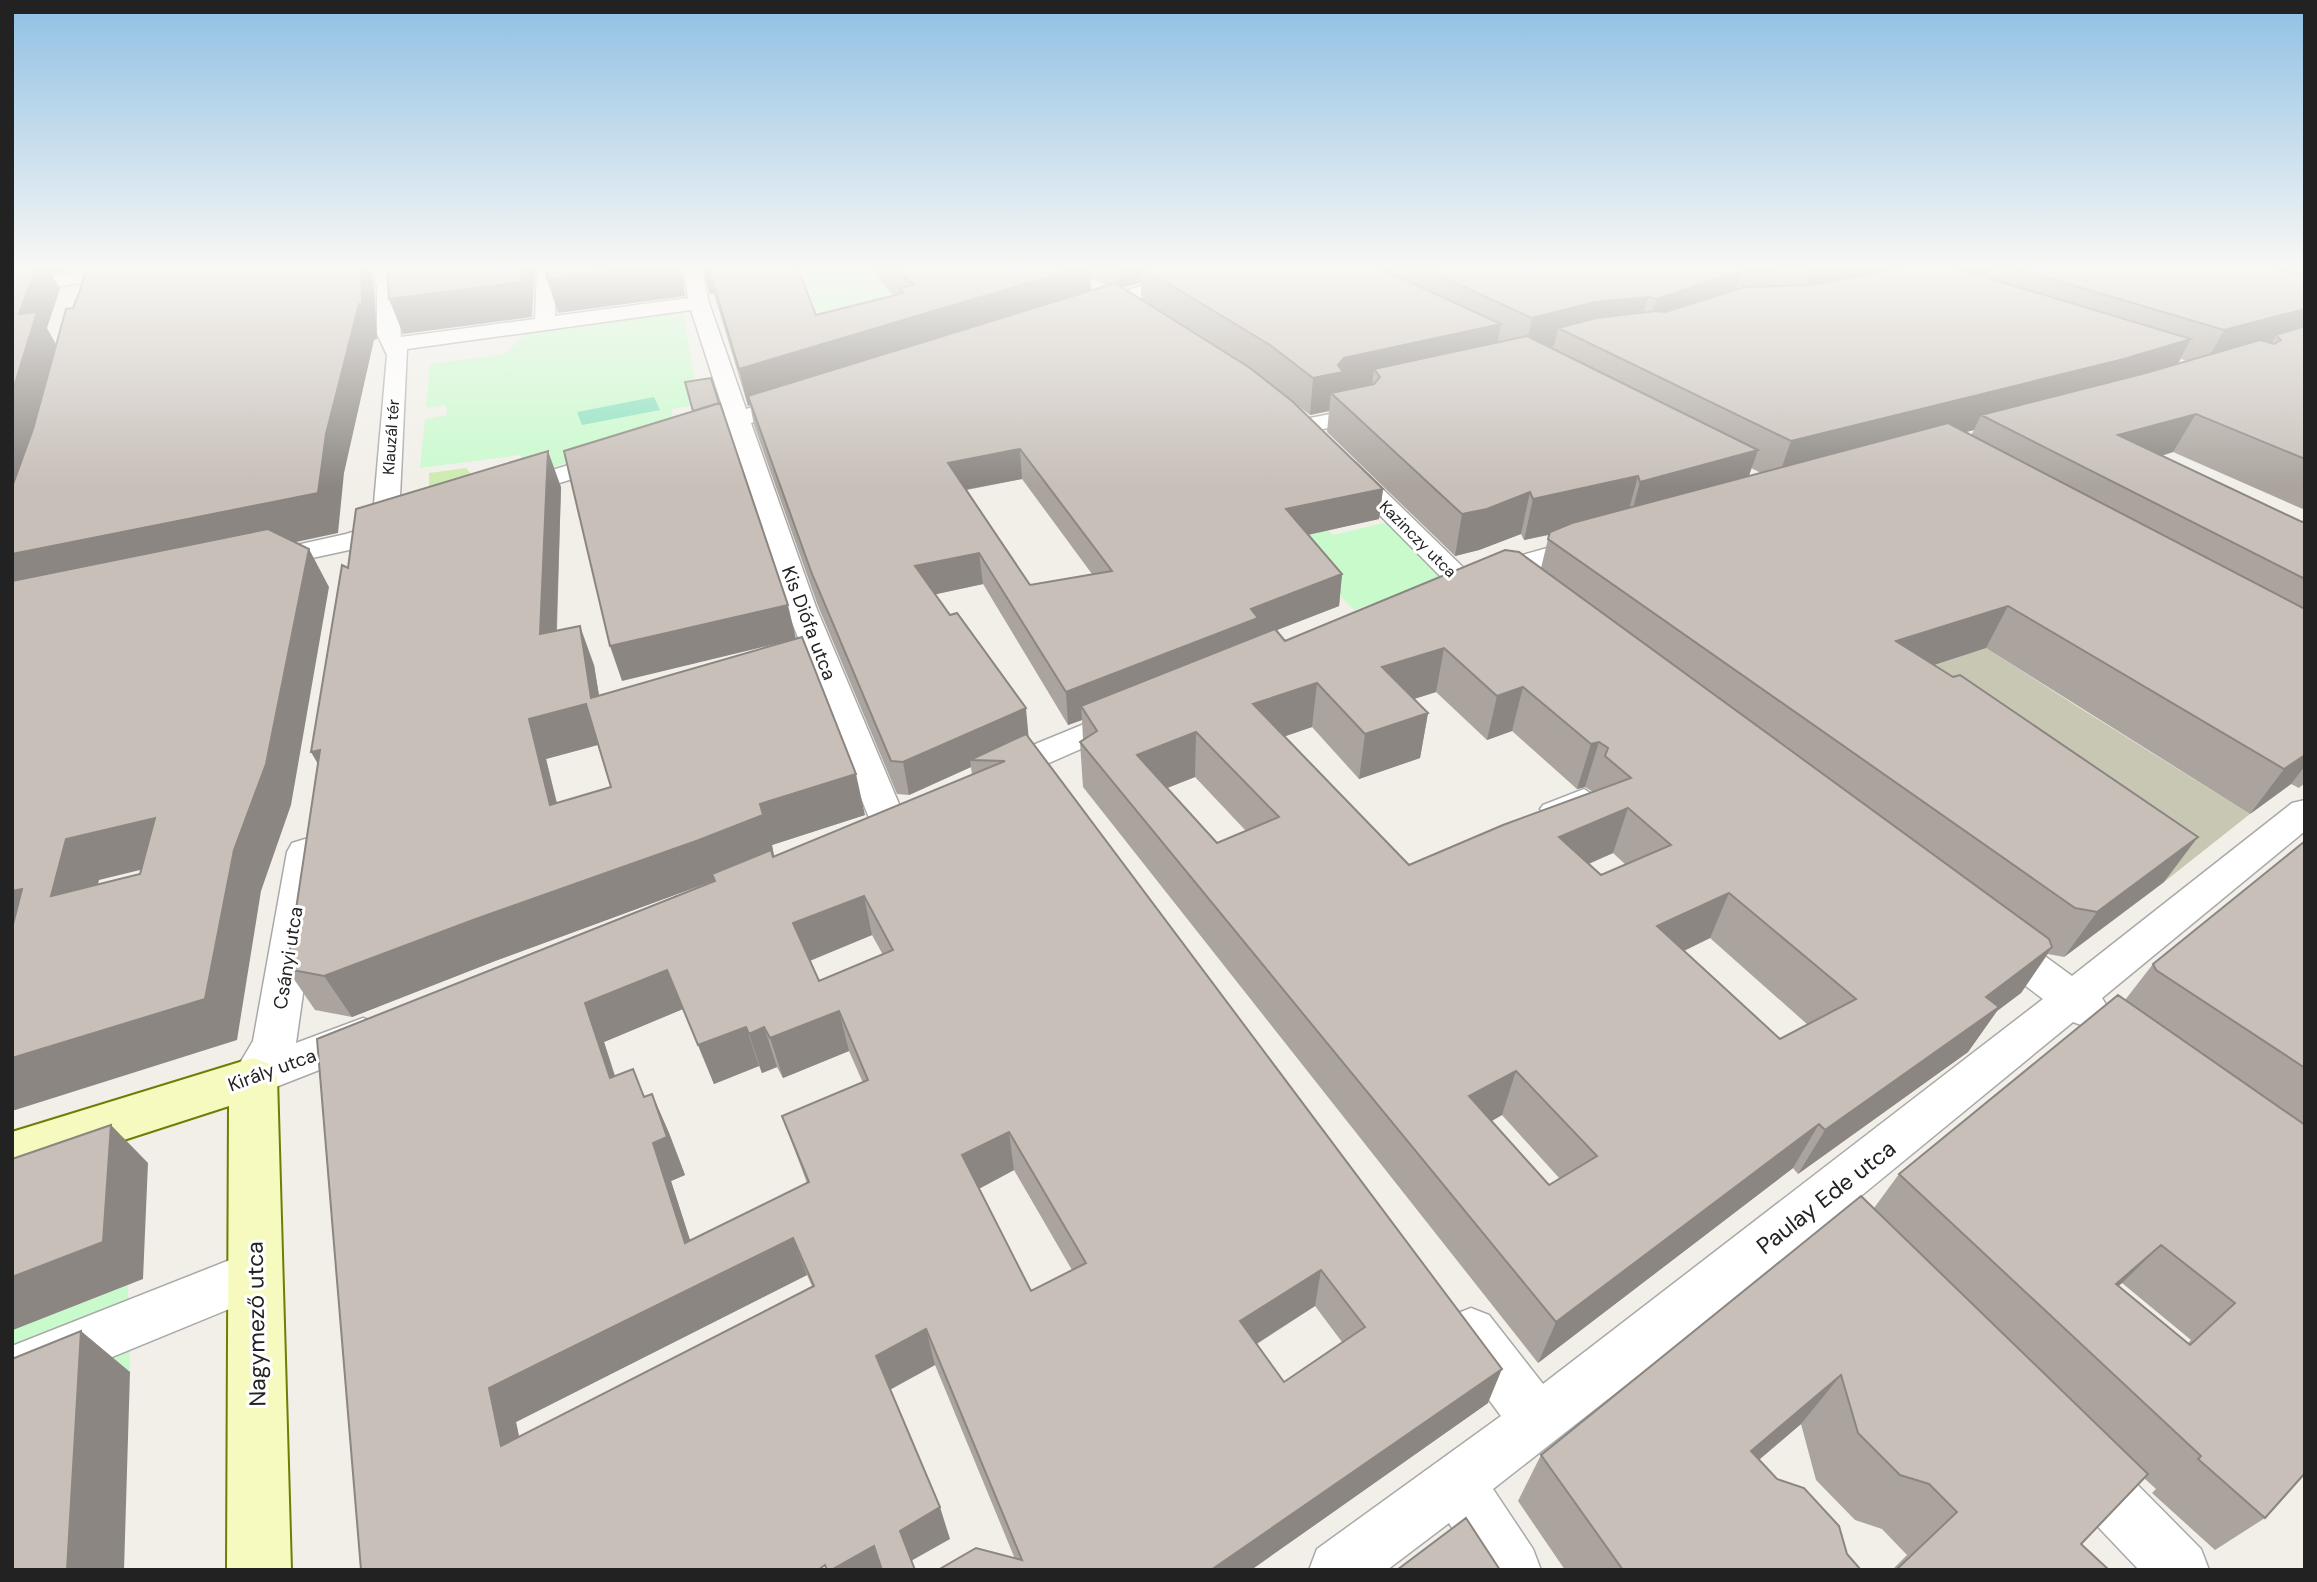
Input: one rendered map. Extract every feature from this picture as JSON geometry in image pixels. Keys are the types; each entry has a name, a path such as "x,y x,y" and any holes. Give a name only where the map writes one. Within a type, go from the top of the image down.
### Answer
{"street":[{"name":"Klauzál tér","path":"385,530 398,355 393,340"},
{"path":"396,344 426,340"},
{"path":"711,340 737,419"},
{"path":"662,443 815,395"},
{"path":"1303,426 1361,415 1349,402 1374,397"},
{"name":"Kazinczy utca","path":"1283,409 1461,581"},
{"name":"Kis Diófa utca","path":"737,419 801,607 901,817 857,839"},
{"path":"489,497 636,451"},
{"path":"241,565 351,554 385,530 427,517"},
{"path":"1435,592 1500,569 1618,537"},
{"path":"1500,569 1533,594"},
{"path":"962,788 1049,770 1160,703"},
{"name":"Paulay Ede utca","path":"1338,1570 1457,1484 1538,1421 1838,1216 2071,999 2305,812"},
{"name":"Csányi utca","path":"253,1078 274,1045 309,824"},
{"path":"1973,925 2115,1031"},
{"name":"Király utca","path":"12,1154 253,1078 394,1022"},
{"name":"Nagymező utca","path":"253,1078 259,1570"},
{"path":"12,1372 255,1274"},
{"path":"1446,1299 1538,1421"},
{"path":"2055,1440 2180,1570"},
{"path":"1457,1484 1512,1570"}],"lane":[{"path":"1527,818 1584,795"}],"shaded area":[{"path":"1986,648 2250,814 2164,882 1886,681"}],"green space":[{"path":"518,340 688,340 699,405 672,409 672,431 531,474 520,455 420,468 425,419 447,415 446,405 426,408 430,364 504,354"},
{"path":"654,397 660,410 582,425 577,412"},
{"path":"466,468 483,488 429,490 429,473"},
{"path":"1314,517 1333,535 1388,522 1451,578 1354,610 1273,528"},
{"path":"128,1285 130,1372 12,1421 13,1330"}],"building":[{"path":"12,340 28,340 12,393"},
{"path":"58,340 350,340 326,434 318,493 12,554 12,487 33,429"},
{"path":"730,340 837,340 739,369"},
{"path":"930,340 1205,340 1250,368 1292,401 1383,489 1286,509 1342,574 1251,609 1258,618 1066,692 979,553 915,566 950,615 957,613 1026,708 903,762 891,761 812,574 748,396","holes":["1020,449 1112,571 1030,585 948,463"]},
{"path":"1261,340 1428,340 1344,358 1338,365 1343,372 1313,378"},
{"path":"1509,340 1535,340 1758,450 1640,482 1638,476 1533,499 1530,492 1487,509 1462,514 1331,393 1374,384 1380,377 1374,369"},
{"path":"1582,340 2188,340 2124,359 1791,441"},
{"path":"2260,340 2274,344 2281,340 2305,340 2305,459 2196,414 2118,435 2302,522 2305,521 2305,579 1981,415 2142,374"},
{"path":"711,378 719,403 693,411 685,382"},
{"path":"720,403 788,605 610,646 564,451"},
{"path":"1948,423 2305,609 2305,755 2284,769 2008,606 1896,641 1953,677 1960,675 2198,837 2097,912 2075,908 1548,539 1550,532 1572,523"},
{"path":"548,451 540,634 580,626 591,698 802,637 856,774 760,804 763,815 324,976 287,969 320,750 311,752 342,565 348,568 356,509","holes":["586,704 611,787 550,805 529,719"]},
{"path":"268,529 309,549 266,764 234,850 205,999 12,1058 12,928 22,889 12,891 12,581","holes":["155,818 140,874 51,896 66,839"]},
{"path":"1505,550 1519,552 2049,939 2052,947 1986,997 1999,1007 1825,1130 1819,1124 1556,1322 1080,742 1097,731 1081,706 1275,629 1285,641","holes":["1444,648 1497,696 1523,687 1591,744 1599,742 1608,748 1605,756 1631,778 1503,825 1409,865 1253,704 1317,683 1365,734 1428,713 1382,667","1196,732 1279,817 1217,843 1137,755","1628,808 1671,845 1601,875 1559,837","1729,893 1856,999 1780,1039 1657,926","1516,1071 1597,1156 1549,1185 1469,1096"]},
{"path":"1026,734 1502,1369 1211,1570 938,1570 976,1548 1022,1560 926,1329 876,1356 940,1507 900,1531 915,1570 882,1570 874,1546 831,1570 827,1570 825,1565 818,1570 361,1570 317,1039 715,881 712,874 771,850 773,857 1005,761 970,760","holes":["864,896 893,950 819,981 793,923","667,970 698,1045 746,1027 749,1034 764,1027 770,1038 839,1011 868,1080 782,1116 809,1182 685,1243 653,1143 667,1137 652,1094 644,1097 633,1069 610,1078 585,1003","1009,1132 1086,1263 1031,1291 962,1155","793,1238 814,1286 501,1446 489,1388","1321,1270 1365,1327 1284,1382 1240,1321"]},
{"path":"2305,841 2305,1068 2156,970 2153,964"},
{"path":"2118,995 2305,1125 2305,1473 2265,1518 2198,1459 2201,1456 1899,1174","holes":["2161,1245 2235,1303 2190,1345 2116,1284"]},
{"path":"111,1125 103,1242 12,1277 12,1159"},
{"path":"1861,1196 2148,1474 2081,1544 2109,1570 1896,1570 1957,1512 1929,1484 1900,1475 1858,1433 1841,1375 1751,1451 1777,1479 1804,1488 1839,1526 1847,1554 1861,1570 1623,1570 1541,1455"},
{"path":"81,1331 67,1570 12,1570 12,1359"},
{"path":"1466,1518 1500,1570 1397,1570"}]}
